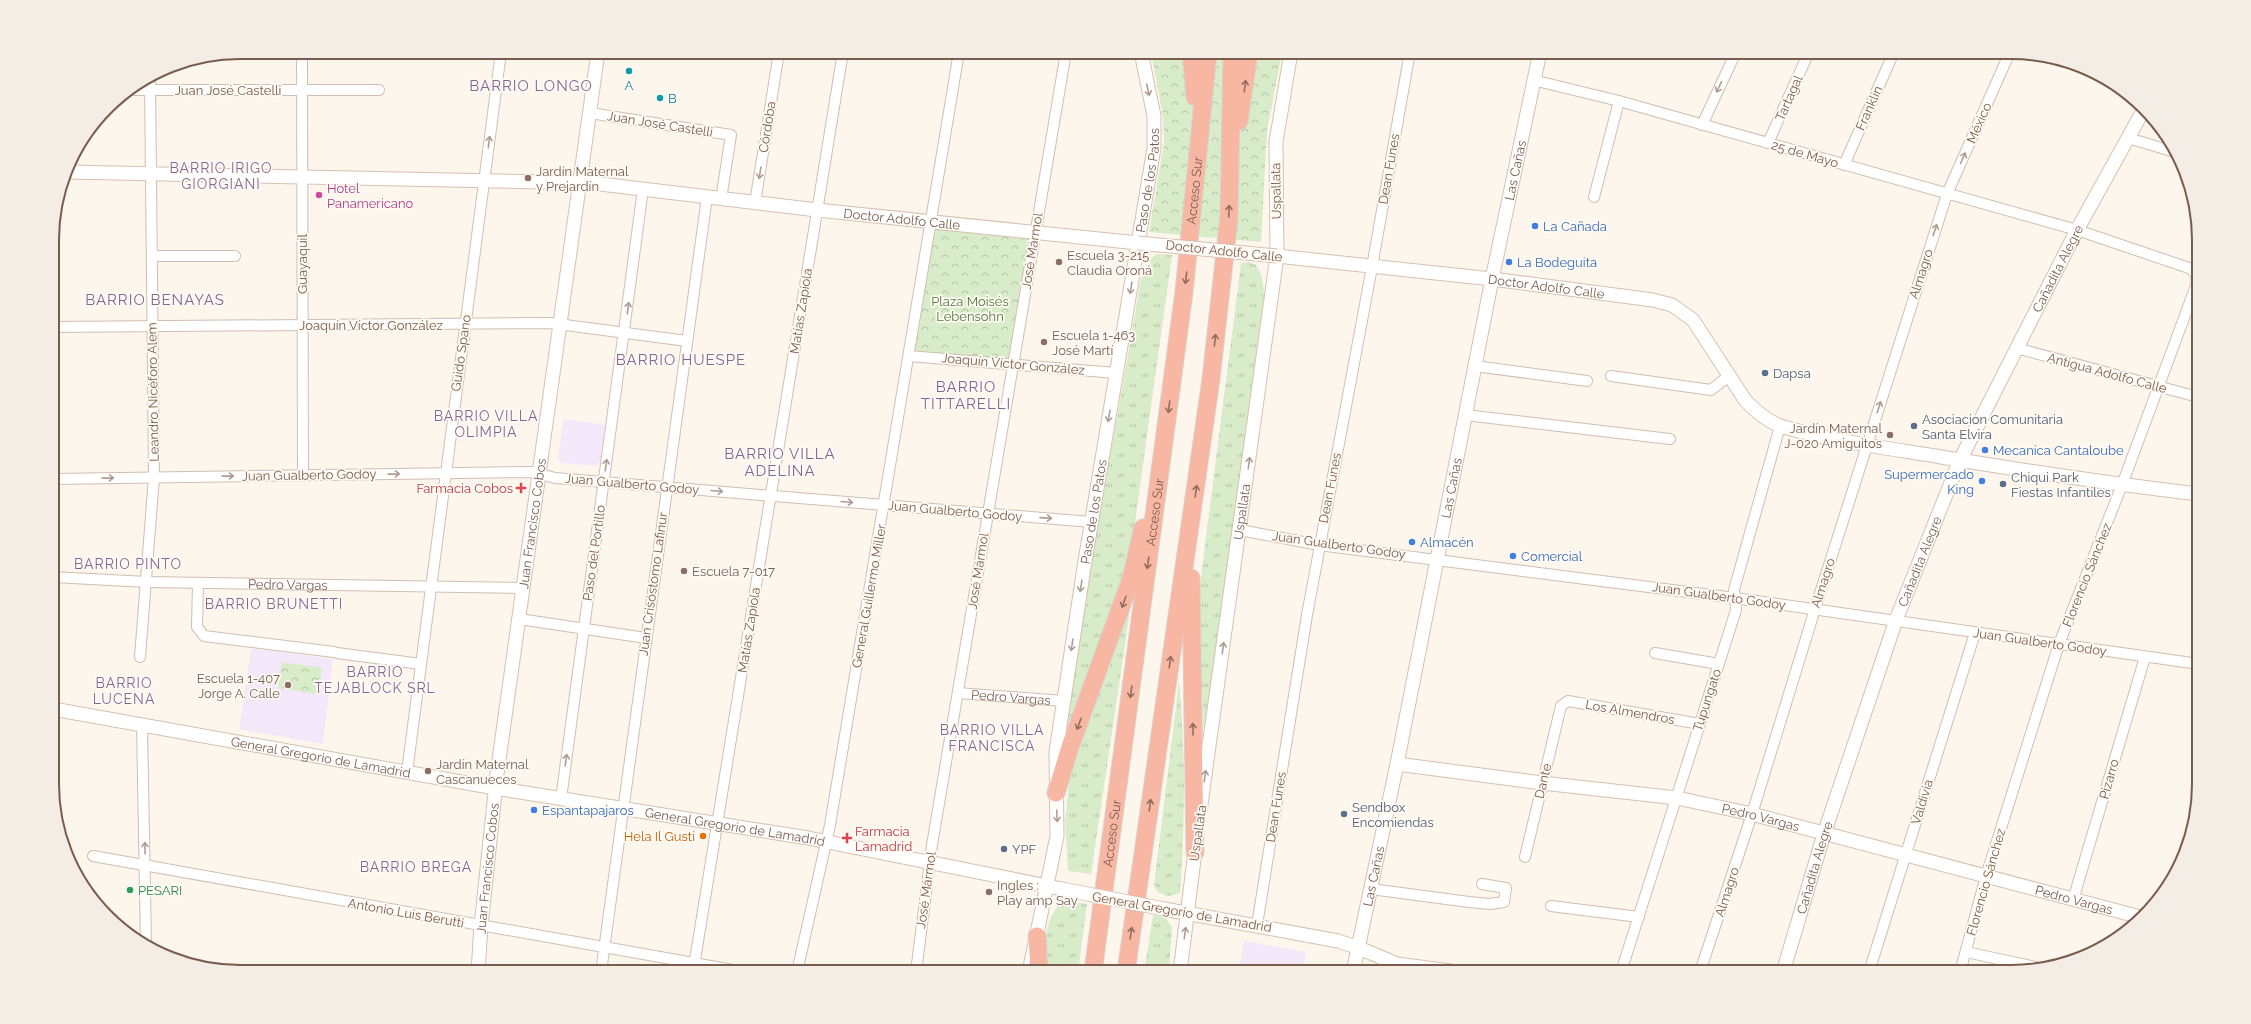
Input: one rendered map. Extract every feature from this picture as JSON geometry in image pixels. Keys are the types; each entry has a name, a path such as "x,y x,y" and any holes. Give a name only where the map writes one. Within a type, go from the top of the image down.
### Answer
{"highway":[{"path":"1192,59 1198,142"},
{"name":"Acceso Sur","path":"1094,965 1165,442 1192,230 1198,142 1207,59"},
{"path":"1127,965 1211,379 1229,217 1232,59"},
{"path":"1231,166 1245,88 1248,59"},
{"path":"1056,793 1070,747 1131,579 1165,442"},
{"path":"1190,530 1195,852"},
{"path":"1037,936 1039,965"}],"street":[{"name":"Guayaquil","path":"302,59 303,476"},
{"name":"Guido Spano","path":"407,772 500,59"},
{"name":"Juan Francisco Cobos","path":"478,965 495,788 597,59"},
{"name":"Córdoba","path":"756,203 778,59"},
{"name":"Matías Zapiola","path":"694,965 842,59"},
{"name":"General Guillermo Miller","path":"799,965 826,841 959,59"},
{"name":"José Mármol","path":"917,965 930,862 1065,59"},
{"name":"Paso de los Patos","path":"1031,965 1057,836 1056,752 1091,522 1154,148 1155,127 1141,59"},
{"name":"Uspallata","path":"1181,965 1195,852 1277,256 1276,142 1290,59"},
{"name":"Dean Funes","path":"1257,925 1319,545 1372,267 1409,59"},
{"name":"Las Cañas","path":"1355,965 1397,764 1492,279 1538,59"},
{"path":"1702,125 1733,59"},
{"name":"Tartagal","path":"1768,143 1806,59"},
{"name":"Franklin","path":"1844,165 1891,59"},
{"name":"México","path":"1947,194 2007,59"},
{"name":"25 de Mayo","path":"1533,80 1619,101 2077,230 2189,268 2192,271"},
{"name":"Leandro Nicéforo Alem","path":"140,657 154,477 150,83"},
{"name":"Juan José Castelli","path":"140,90 379,90"},
{"path":"1594,197 1619,101"},
{"name":"Juan José Castelli","path":"590,113 731,135 721,198"},
{"name":"Cañadita Alegre","path":"1785,965 1824,834 1896,620 1960,460 2077,230 2141,115"},
{"path":"2128,138 2168,150"},
{"name":"Doctor Adolfo Calle","path":"73,172 151,175 580,182 817,210 1492,279 1653,300 1672,305 1693,320 1755,411 1768,421 1780,426 1867,444 1960,460 2122,485 2192,493"},
{"name":"Paso del Portillo","path":"561,799 603,482 625,333 643,189"},
{"name":"Almagro","path":"1702,965 1752,814 1815,609 1947,194"},
{"name":"Juan Crisóstomo Lafinur","path":"602,965 707,197"},
{"path":"152,256 235,256"},
{"name":"Florencio Sánchez","path":"1962,965 1986,876 2059,644 2122,485 2192,296"},
{"name":"Joaquín Víctor González","path":"59,327 560,324 687,342"},
{"name":"Antigua Adolfo Calle","path":"2016,348 2192,396"},
{"name":"Joaquín Víctor González","path":"909,356 1116,373"},
{"path":"1475,366 1587,381"},
{"path":"1611,376 1710,390 1730,375"},
{"path":"1465,415 1670,439"},
{"name":"Tupungato","path":"1623,965 1736,610 1734,590 1780,426"},
{"name":"Juan Gualberto Godoy","path":"59,479 303,476 445,472 540,473 555,478 1091,522"},
{"name":"Juan Gualberto Godoy","path":"1240,530 1319,545 1735,598 2192,663"},
{"name":"Pedro Vargas","path":"59,577 147,582 523,588"},
{"path":"198,583 197,628 204,636 422,664"},
{"path":"519,619 646,638"},
{"name":"Valdivia","path":"1871,965 1975,633"},
{"path":"1655,653 1719,664"},
{"name":"Pizarro","path":"2073,900 2145,657"},
{"name":"Pedro Vargas","path":"958,693 1064,701"},
{"name":"Los Almendros","path":"1561,706 1568,701 1700,724"},
{"name":"Dante","path":"1525,858 1561,706"},
{"name":"General Gregorio de Lamadrid","path":"59,710 495,788 718,822 826,841 1047,887 1188,914 1257,925 1359,948 1396,964 1404,965"},
{"path":"142,725 146,938"},
{"name":"Pedro Vargas","path":"1397,764 1542,783 1677,798 1752,814 2134,916"},
{"name":"Antonio Luis Berutti","path":"93,856 604,948 680,965"},
{"path":"1371,889 1469,902 1490,904 1504,902 1506,888 1482,884"},
{"path":"1551,906 1639,917"},
{"path":"1966,952 2025,965"}],"shaded area":[{"path":"563,419 605,425 600,462 596,466 561,463 558,459"},
{"name":"Escuela 1-407 Jorge A. Calle","path":"251,648 333,659 323,744 239,729"},
{"path":"1244,941 1306,952 1303,965 1239,965"}],"green space":[{"path":"1152,59 1281,59 1267,131 1261,242 1149,232 1164,143 1163,116"},
{"name":"Plaza Moisés Lebensohn","path":"933,223 1034,233 1013,364 910,355"},
{"path":"1157,254 1172,255 1128,573 1064,746 1066,707 1139,286 1147,264 1151,258"},
{"path":"1249,262 1256,265 1262,277 1264,298 1207,712 1203,729 1200,587 1241,263"},
{"path":"1131,604 1091,874 1068,871 1065,821 1069,782 1092,710"},
{"path":"282,662 322,668 318,694 278,688"},
{"path":"1179,682 1184,761 1182,867 1180,893 1168,896 1158,892 1154,885"},
{"path":"1069,901 1087,904 1079,965 1044,965 1047,928 1059,905"},
{"path":"1153,915 1165,917 1172,927 1169,965 1145,965"}],"place":[{"name":"A","path":"629,71"},
{"name":"B","path":"660,98"},
{"name":"Jardín Maternal y Prejardín","path":"528,178"},
{"name":"Hotel Panamericano","path":"319,195"},
{"name":"La Cañada","path":"1535,226"},
{"name":"Escuela 3-215 Claudia Oroná","path":"1059,262"},
{"name":"La Bodeguita","path":"1509,262"},
{"name":"Escuela 1-463 José Martí","path":"1044,342"},
{"name":"Dapsa","path":"1765,373"},
{"name":"Asociacion Comunitaria Santa Elvira","path":"1914,426"},
{"name":"Jardín Maternal J-020 Amiguitos","path":"1890,435"},
{"name":"Mecanica Cantaloube","path":"1985,450"},
{"name":"Supermercado King","path":"1982,481"},
{"name":"Chiqui Park Fiestas Infantiles","path":"2003,484"},
{"name":"Farmacia Cobos","path":"521,488"},
{"name":"Almacén","path":"1412,542"},
{"name":"Comercial","path":"1513,556"},
{"name":"Escuela 7-017","path":"684,571"},
{"name":"Escuela 1-407 Jorge A. Calle","path":"288,685"},
{"name":"Jardín Maternal Cascanueces","path":"428,771"},
{"name":"Espantapajaros","path":"534,810"},
{"name":"Sendbox Encomiendas","path":"1344,814"},
{"name":"Hela Il Gusti","path":"703,836"},
{"name":"Farmacia Lamadrid","path":"847,838"},
{"name":"YPF","path":"1004,849"},
{"name":"PESARI","path":"130,890"},
{"name":"Ingles : Play amp Say","path":"989,892"}],"district":[{"name":"BARRIO LONGO","path":"531,86"},
{"name":"BARRIO IRIGO GIORGIANI","path":"221,176"},
{"name":"BARRIO BENAYAS","path":"155,300"},
{"name":"BARRIO HUESPE","path":"681,360"},
{"name":"BARRIO TITTARELLI","path":"966,396"},
{"name":"BARRIO VILLA OLIMPIA","path":"486,424"},
{"name":"BARRIO VILLA ADELINA","path":"780,462"},
{"name":"BARRIO PINTO","path":"128,564"},
{"name":"BARRIO BRUNETTI","path":"274,604"},
{"name":"BARRIO TEJABLOCK SRL","path":"375,680"},
{"name":"BARRIO LUCENA","path":"124,692"},
{"name":"BARRIO VILLA FRANCISCA","path":"992,738"},
{"name":"BARRIO BREGA","path":"416,867"}]}
